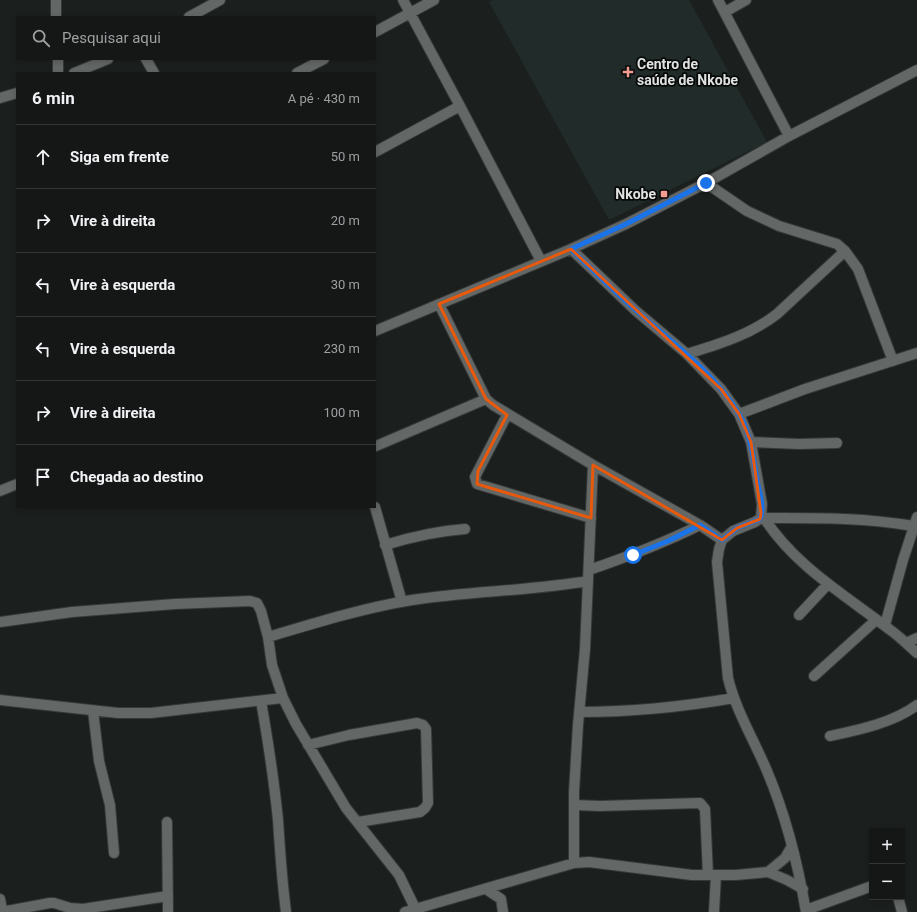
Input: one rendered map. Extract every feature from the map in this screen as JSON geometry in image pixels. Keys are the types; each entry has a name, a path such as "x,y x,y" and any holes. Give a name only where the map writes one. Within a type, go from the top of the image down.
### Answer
{"street":[{"path":"56,0 56,16"},
{"path":"191,16 220,0"},
{"path":"403,0 541,261"},
{"path":"376,31 434,0"},
{"path":"718,0 789,136"},
{"path":"725,12 746,0"},
{"path":"58,60 58,72"},
{"path":"76,72 106,60"},
{"path":"147,60 153,72"},
{"path":"300,72 322,60"},
{"path":"376,331 571,249 626,224 706,183 789,136 917,70"},
{"path":"0,98 16,93"},
{"path":"376,151 460,106"},
{"path":"706,183 747,211 779,226 837,244 845,251 858,269 893,361"},
{"path":"571,249 636,311 687,354 721,389 740,414 751,442 763,518 775,533 794,554 828,584 917,653"},
{"path":"687,354 735,338 766,323 845,251"},
{"path":"439,304 486,399 492,405 593,465 700,525 722,540"},
{"path":"740,414 805,389 917,353"},
{"path":"376,446 486,399"},
{"path":"507,414 478,471 476,477 477,484 591,518"},
{"path":"751,442 800,444 837,443"},
{"path":"574,863 574,805 579,712 585,649 591,518 590,500 593,465"},
{"path":"0,491 16,484"},
{"path":"375,508 402,602"},
{"path":"814,676 880,623 915,521 893,522 798,517 763,518 737,528 722,540 717,562 728,678 734,698 767,771 792,846 803,889 806,911 869,887"},
{"path":"589,570 661,544 700,525"},
{"path":"385,545 428,533 465,529"},
{"path":"268,637 314,623 402,602 588,580"},
{"path":"799,616 828,584"},
{"path":"0,622 72,612 175,604 250,601 257,603 261,611 268,637 272,665 282,698 346,808 399,875 409,911 574,863 589,862 661,872 712,875 736,875 768,872 803,889"},
{"path":"906,644 917,638"},
{"path":"0,700 93,711 151,713 282,698"},
{"path":"579,712 646,710 693,705 734,698"},
{"path":"261,701 273,779 286,912"},
{"path":"830,736 885,722 917,705"},
{"path":"93,711 99,761 110,805 114,853"},
{"path":"308,745 349,734 417,723 423,724 426,729 428,803 425,808 420,812 358,822"},
{"path":"574,805 600,806 700,803 705,809 712,875 714,912"},
{"path":"167,822 168,912"},
{"path":"768,872 785,858 792,846"},
{"path":"486,888 501,898 503,912"},
{"path":"0,899 2,909 7,911 50,908 54,903 70,908 83,909 168,896"},
{"path":"899,900 902,912"}],"highlighted area":[{"path":"571,249 721,389 739,414 751,442 761,513 760,519 737,528 722,540 593,465 591,518 477,484 478,471 507,415 486,399 439,304"}],"shaded area":[{"name":"Centro de saúde de Nkobe","path":"493,0 689,0 767,142 609,220 489,2"}],"place":[{"name":"Centro de saúde de Nkobe","path":"628,72"},
{"name":"Nkobe","path":"664,194"}],"route":[{"path":"633,555 668,541 700,525 722,540 737,528 760,519 762,504 756,478 751,442 740,414 721,389 687,354 636,311 571,249 626,224 706,183"}]}
